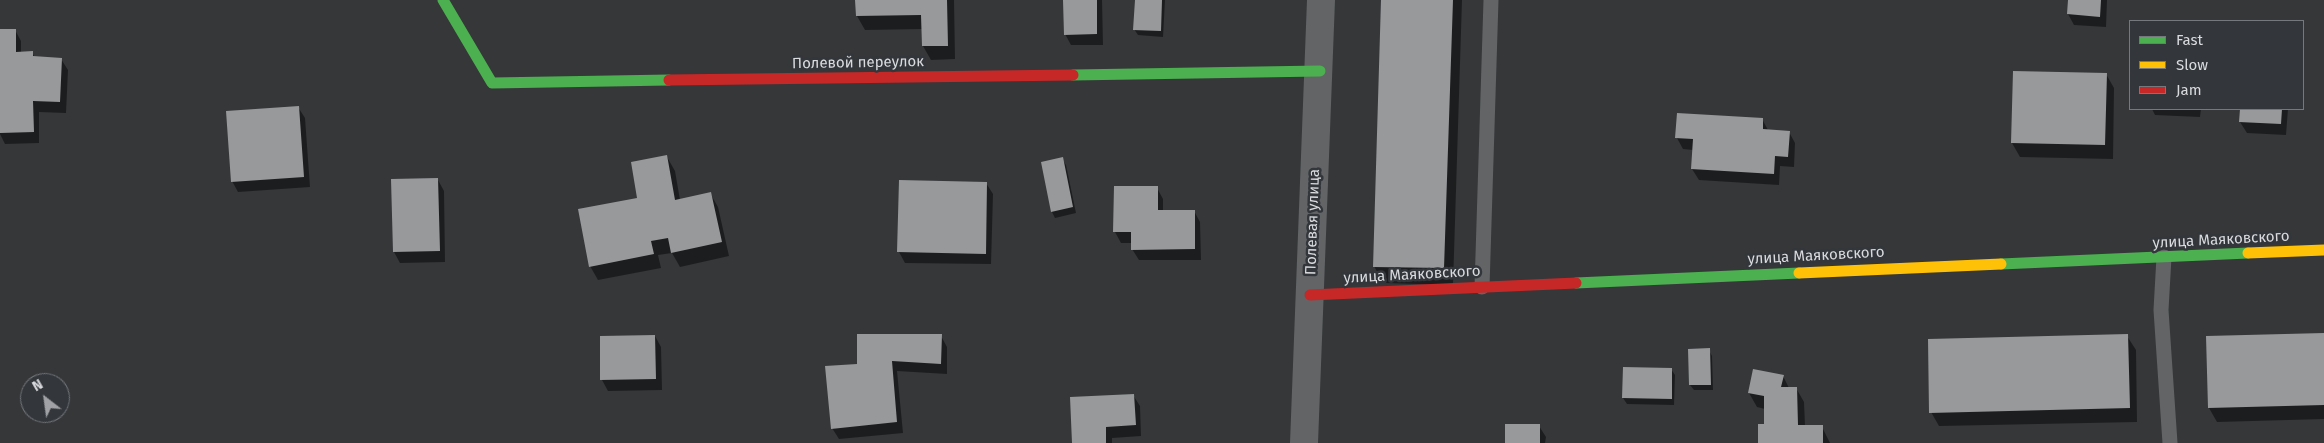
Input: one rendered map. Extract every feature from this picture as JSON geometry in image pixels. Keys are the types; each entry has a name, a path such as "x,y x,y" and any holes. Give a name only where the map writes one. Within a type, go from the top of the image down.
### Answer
{"street":[{"name":"Полевой переулок","path":"443,0 492,83 1320,71"},
{"name":"Полевая улица","path":"1304,443 1320,71 1321,0"},
{"name":"улица Маяковского","path":"1310,295 2324,250"}],"lane":[{"path":"1482,287 1491,0"},
{"path":"2164,257 2161,310 2170,443"}],"building":[{"path":"855,0 947,0 948,46 922,46 921,15 856,16"},
{"path":"1063,0 1097,0 1097,34 1064,35"},
{"path":"1135,0 1162,0 1161,31 1133,30"},
{"path":"1381,0 1453,0 1444,268 1373,267"},
{"path":"2068,0 2101,0 2100,17 2067,14"},
{"path":"0,29 16,29 16,52 33,51 33,56 62,58 60,102 33,101 34,132 0,133"},
{"path":"2013,71 2107,73 2105,145 2011,143"},
{"path":"299,106 304,177 231,182 226,111"},
{"path":"2240,110 2282,110 2281,124 2239,122"},
{"path":"1677,113 1763,118 1763,129 1790,131 1788,157 1775,156 1774,174 1691,169 1693,139 1675,138"},
{"path":"667,155 675,200 711,192 722,242 671,253 668,238 651,241 654,254 589,267 578,209 637,198 631,162"},
{"path":"1063,157 1073,207 1051,212 1041,162"},
{"path":"438,178 440,251 393,252 391,179"},
{"path":"899,180 987,182 986,254 897,252"},
{"path":"1114,186 1158,186 1158,210 1195,210 1195,249 1131,250 1131,232 1113,232"},
{"path":"2324,333 2324,405 2208,408 2206,336"},
{"path":"857,334 942,334 941,364 892,361 897,422 831,429 825,366 857,364"},
{"path":"2128,334 2130,408 1929,413 1928,339"},
{"path":"655,335 656,379 600,380 600,336"},
{"path":"1710,348 1711,385 1689,385 1688,349"},
{"path":"1623,367 1672,368 1672,399 1622,398"},
{"path":"1753,369 1784,375 1781,387 1797,387 1798,425 1823,425 1823,443 1758,443 1758,424 1764,424 1764,396 1748,393"},
{"path":"1134,394 1136,425 1106,427 1106,443 1072,443 1070,397"},
{"path":"1505,424 1540,424 1540,443 1505,443"}],"traffic: fast":[{"path":"443,0 492,83 669,80"},
{"path":"1073,75 1320,71"},
{"path":"2001,264 2248,253"},
{"path":"1576,283 1799,273"}],"traffic: slow":[{"path":"2248,253 2324,250"},
{"path":"1799,273 2001,264"}],"traffic: jam":[{"path":"669,80 1073,75"},
{"path":"1310,295 1576,283"}]}
